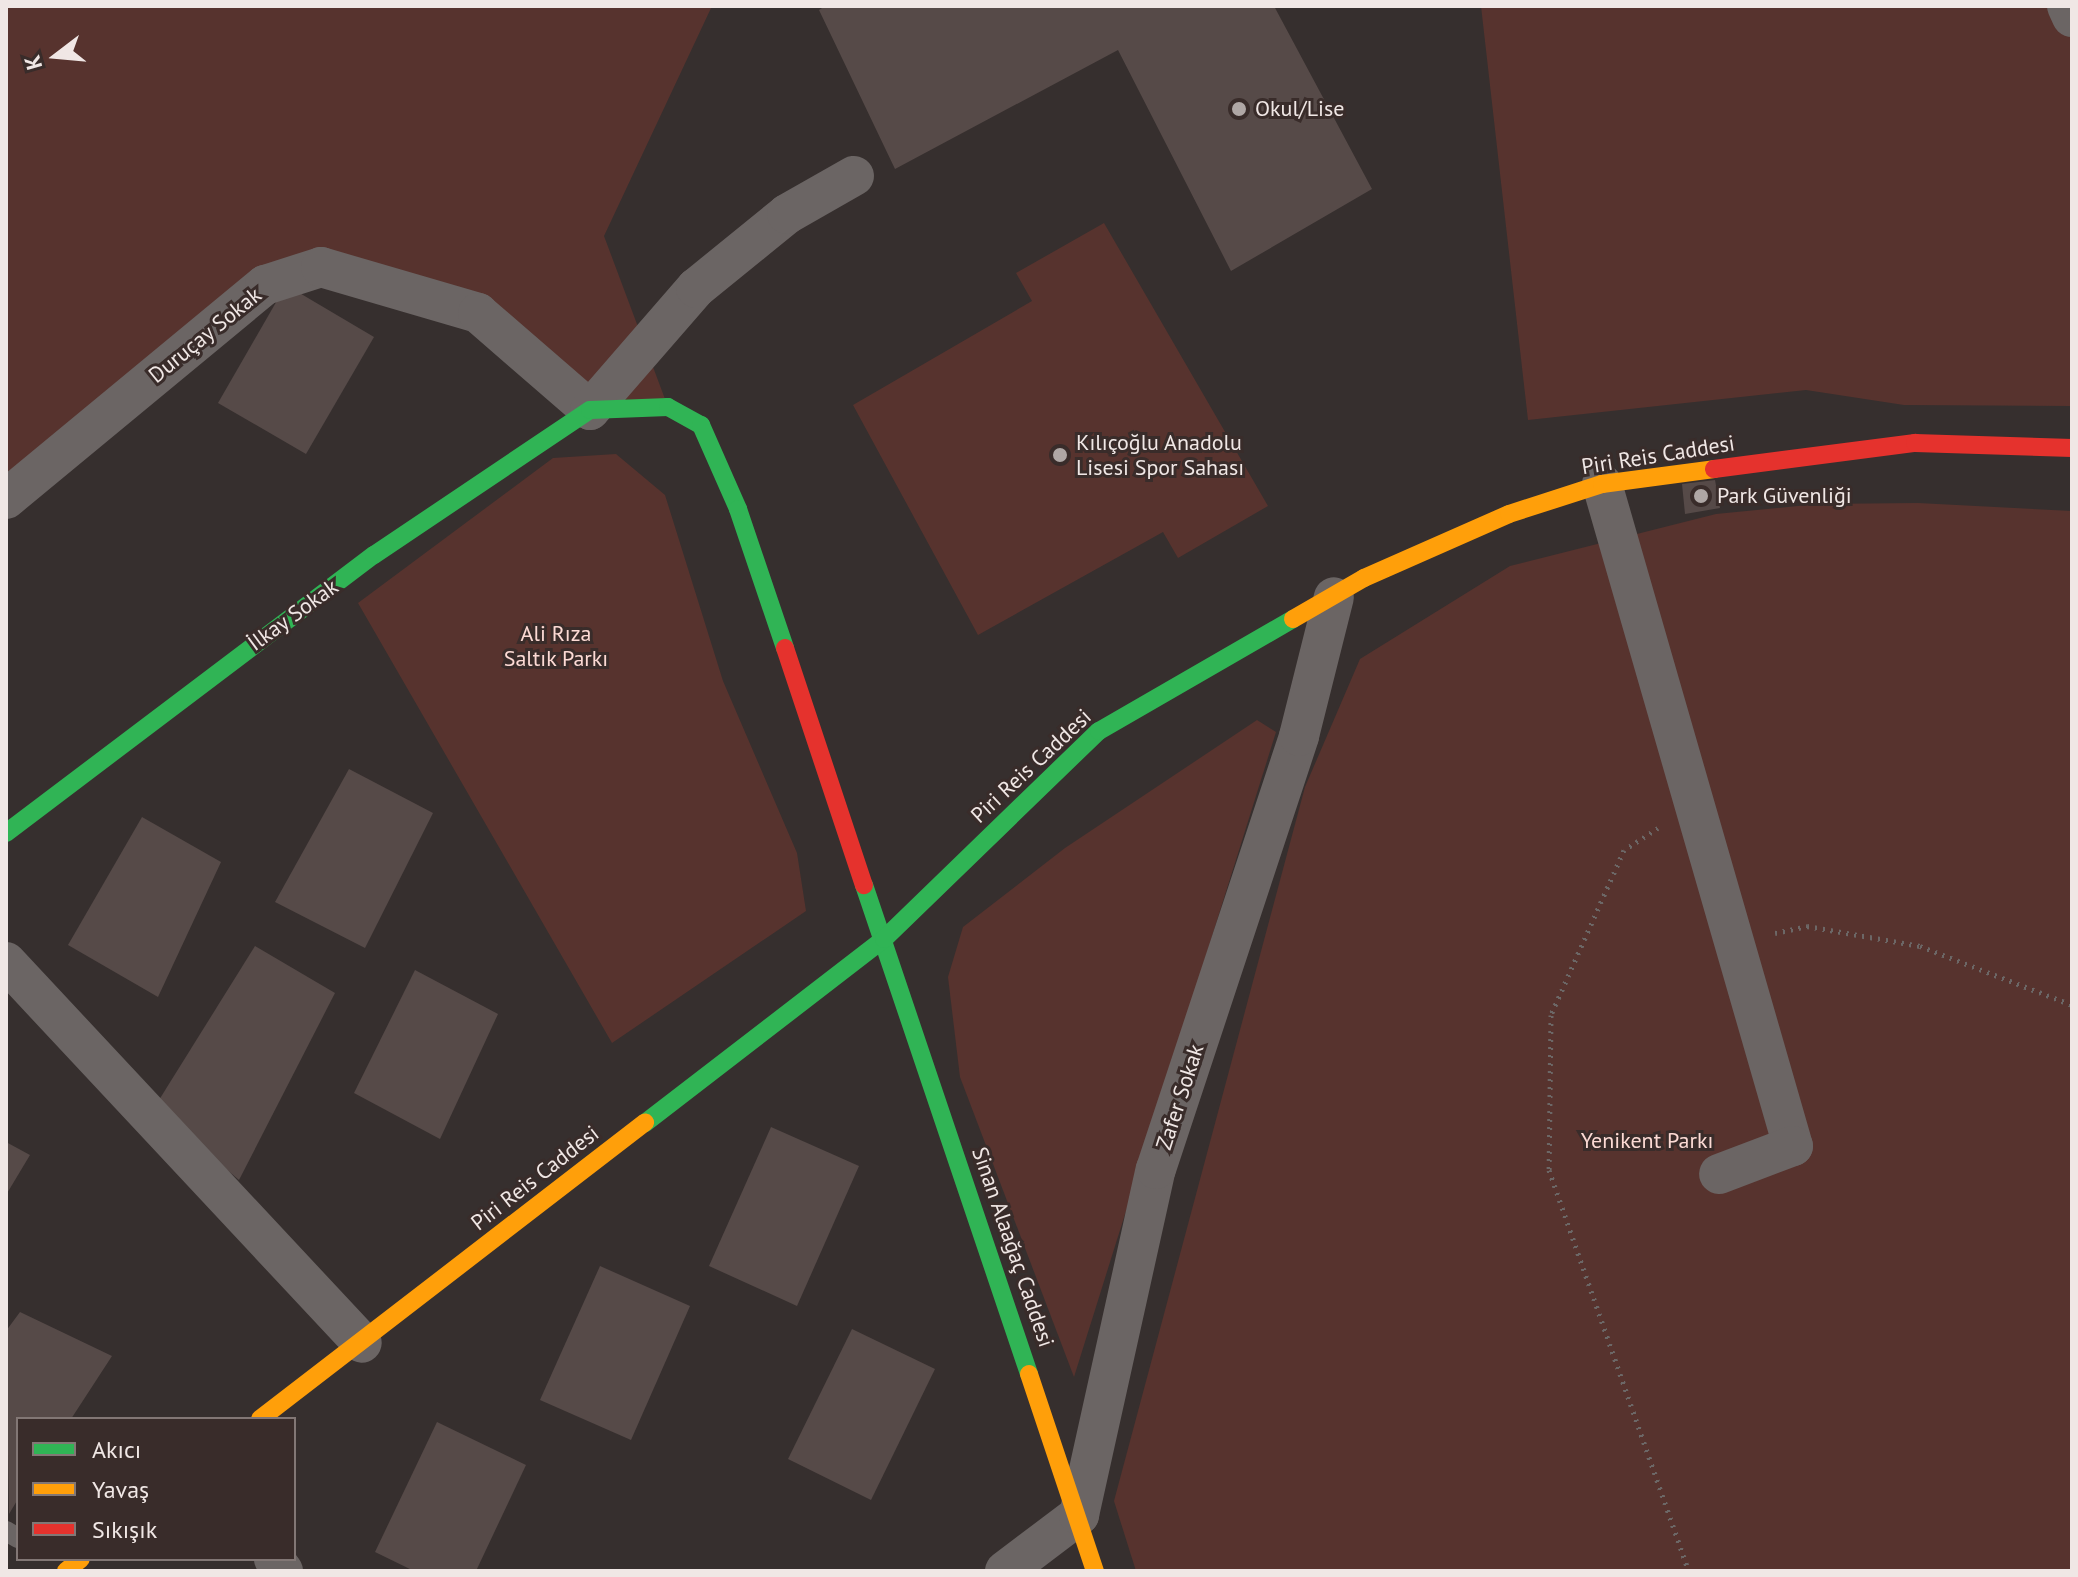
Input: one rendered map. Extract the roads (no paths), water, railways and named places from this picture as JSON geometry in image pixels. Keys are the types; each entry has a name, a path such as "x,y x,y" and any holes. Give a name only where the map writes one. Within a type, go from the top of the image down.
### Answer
{"main road":[{"path":"590,410 668,407 701,425 738,509 884,939"},
{"name":"İlkay Sokak","path":"6,833 374,555 590,410"},
{"name":"Piri Reis Caddesi","path":"263,1417 884,939 1099,731 1334,597 1509,514 1602,484 1915,443 2072,448"},
{"name":"Sinan Alaağaç Caddesi","path":"884,939 1079,1515 1095,1571"}],"street":[{"path":"2067,6 2072,17"},
{"name":"İlkay Sokak","path":"590,410 696,288 787,214 854,176"},
{"name":"Duruçay Sokak","path":"6,499 265,285 321,267 478,313 590,410"},
{"path":"1602,484 1622,538 1692,805 1793,1146 1719,1174"},
{"name":"Zafer Sokak","path":"1079,1515 1156,1169 1299,736 1334,597"},
{"path":"6,962 362,1343"},
{"path":"1005,1571 1079,1515"}],"place":[{"name":"Okul/Lise","path":"1239,109"},
{"name":"Kılıçoğlu Anadolu Lisesi Spor Sahası","path":"1060,455"},
{"name":"Park Güvenliği","path":"1701,496"}],"park label":[{"name":"Ali Rıza Saltık Parkı","path":"556,646"},
{"name":"Yenikent Parkı","path":"1647,1141"}]}
